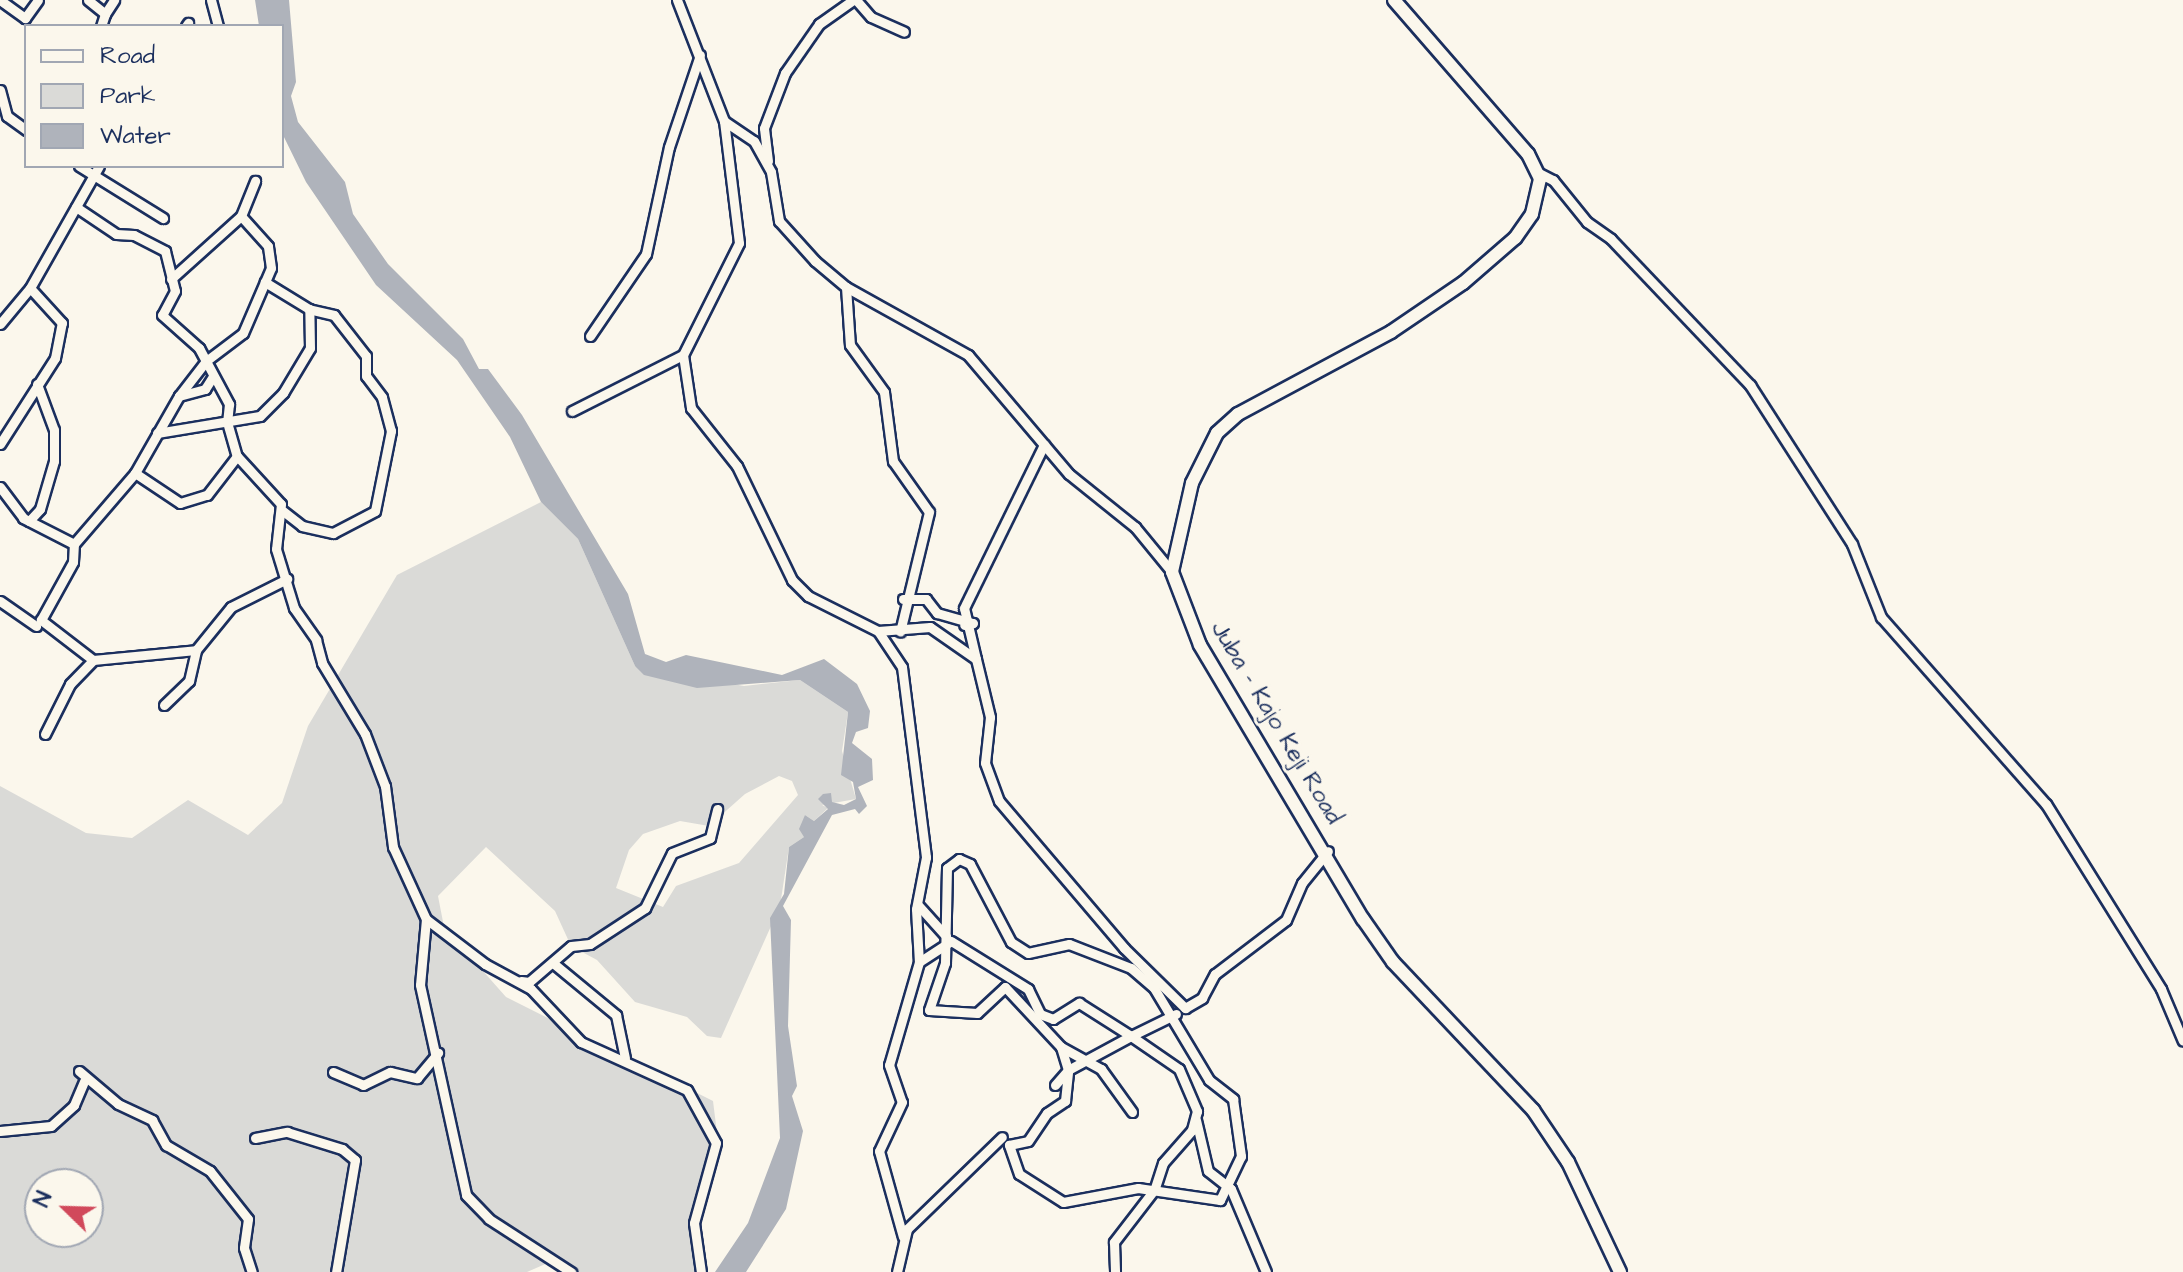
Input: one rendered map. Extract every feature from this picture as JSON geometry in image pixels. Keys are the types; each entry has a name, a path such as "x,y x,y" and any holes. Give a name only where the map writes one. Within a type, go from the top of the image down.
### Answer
{"main road":[{"path":"1172,572 1192,483 1217,433 1238,414 1391,332 1492,261 1532,214 1537,172 1509,127 1394,0"},
{"name":"Juba - Kajo Keji Road","path":"1172,572 1200,645 1393,962 1533,1110 1568,1162 1620,1272"}],"street":[{"path":"0,0 25,18 38,0"},
{"path":"88,0 105,14"},
{"path":"102,24 114,0"},
{"path":"211,0 217,24"},
{"path":"677,0 724,121 740,238 683,355 691,408 737,466 792,580 808,596 878,631 900,632 930,627 976,659"},
{"path":"904,32 856,1 819,24 785,73 764,128 782,227 846,287 968,355 1044,445 1135,527 1172,572"},
{"path":"590,336 646,254 669,147 700,55"},
{"path":"0,90 7,116 24,129"},
{"path":"724,121 754,141 771,172"},
{"path":"82,168 163,218"},
{"path":"0,324 30,288 98,168"},
{"path":"1537,172 1553,180 1587,222 1611,239 1750,385 1852,544 1881,617 2046,804 2161,989 2183,1041"},
{"path":"171,279 241,216 255,181"},
{"path":"76,207 116,234 134,235 165,251 175,291 162,315 206,361 229,404 227,422 237,456 261,477 283,511 302,526 333,533 375,511 391,431 382,397 366,376 366,356 334,315 309,309 265,282"},
{"path":"93,660 41,620 73,562 74,544 135,473 179,396 206,361 243,333 271,268 268,246 241,216"},
{"path":"846,287 850,345 884,392 893,461 929,512 903,599 900,632"},
{"path":"0,444 55,358 62,323 30,288"},
{"path":"157,433 260,416 283,393 310,348 309,309"},
{"path":"572,411 683,355"},
{"path":"179,396 205,389 213,376"},
{"path":"29,521 40,509 54,461 54,430 37,384"},
{"path":"1044,445 1023,495 986,554 964,608 964,625 990,717 985,763 999,801 1124,948 1185,1008"},
{"path":"135,473 180,503 207,495 237,456"},
{"path":"0,487 29,521 74,544"},
{"path":"283,511 276,549 294,608 365,734 389,799 393,847 426,919 420,985 438,1053 466,1195 489,1219 571,1272"},
{"path":"164,705 189,681 196,650 231,607 287,579"},
{"path":"903,599 926,599 945,617 973,623 964,625"},
{"path":"0,601 36,626"},
{"path":"878,631 902,667 912,708 926,857 918,905 919,962 889,1065 902,1102 879,1151 903,1237 897,1272"},
{"path":"45,734 70,684 93,660 196,650"},
{"path":"426,919 443,928 485,964 529,982 571,946 590,944 645,908 672,853 710,838 717,809"},
{"path":"1055,1085 1068,1070 1202,998 1215,974 1286,920 1302,883 1328,851"},
{"path":"1061,1047 1068,1070 1065,1101 1047,1113 1028,1141 1009,1145 1019,1174 1063,1202 1138,1188 1220,1200 1241,1156 1233,1099 1209,1080 1154,988 1131,968 1085,955 1069,944 1028,953 1011,942 970,864 959,859 947,868 945,963 929,1010 977,1013 1005,987 1044,1036 1088,1061 1132,1112"},
{"path":"918,905 951,941 1028,989 1040,1014 1053,1019 1079,1003 1179,1069 1196,1120 1208,1171 1231,1189 1266,1272"},
{"path":"426,944 443,928"},
{"path":"919,962 951,941"},
{"path":"553,963 616,1015 625,1058"},
{"path":"521,981 581,1042 679,1085 704,1115 716,1149 694,1223 701,1272"},
{"path":"333,1072 363,1085 390,1072 417,1078 438,1053"},
{"path":"79,1071 84,1081 152,1120 166,1145 210,1171 248,1219 244,1248 252,1272"},
{"path":"0,1131 51,1126 74,1105 84,1081"},
{"path":"1115,1272 1114,1242 1196,1120"},
{"path":"255,1138 287,1132 342,1149 355,1160 336,1272"},
{"path":"903,1237 1002,1137"}],"green space":[{"path":"541,502 578,539 635,666 744,686 800,680 848,712 842,751 856,799 822,805 828,808 814,821 805,815 804,837 789,847 780,906 721,1038 707,1036 687,1017 635,1002 597,960 571,946 555,911 486,847 438,896 444,927 506,997 713,1101 720,1157 697,1237 703,1272 563,1272 550,1262 527,1272 0,1272 0,786 86,833 132,838 188,800 248,835 282,803 308,726 397,575","holes":["779,776 792,781 798,795 739,863 676,886 663,907 616,888 629,850 643,834 680,821 709,826 745,794"]}],"water":[{"path":"255,0 289,0 296,82 291,96 298,122 345,182 353,214 388,264 463,339 479,369 488,369 522,415 628,594 645,654 666,662 686,655 782,675 824,659 857,684 870,711 868,728 856,732 852,743 872,759 873,780 858,787 867,806 859,814 855,809 832,815 783,906 791,920 788,1026 797,1086 792,1096 803,1131 786,1209 746,1272 715,1272 748,1223 780,1138 770,918 784,894 789,847 804,837 799,829 805,815 814,821 828,809 818,799 823,794 831,793 832,802 844,805 856,799 853,782 841,775 848,712 800,680 697,688 644,675 635,666 578,539 541,502 510,437 457,360 376,285 306,182 284,137 284,24 259,24"}]}
